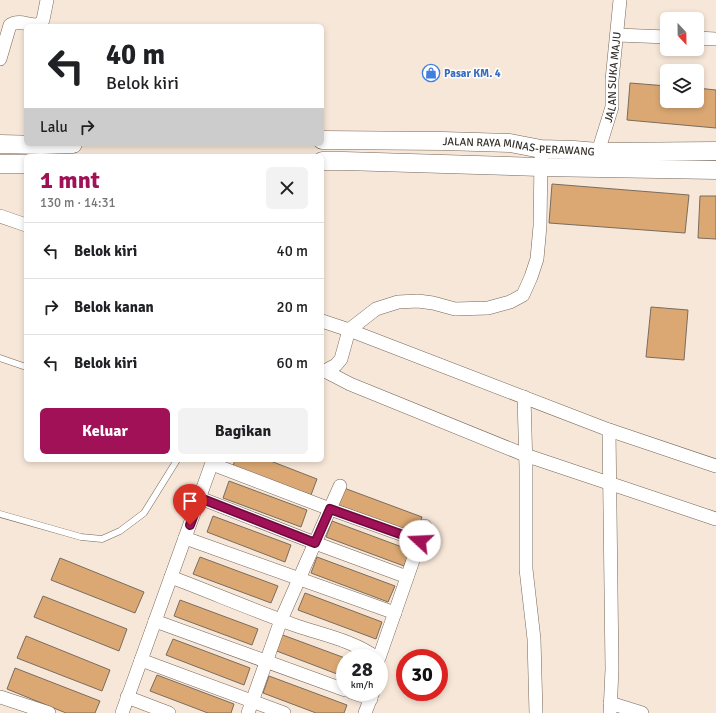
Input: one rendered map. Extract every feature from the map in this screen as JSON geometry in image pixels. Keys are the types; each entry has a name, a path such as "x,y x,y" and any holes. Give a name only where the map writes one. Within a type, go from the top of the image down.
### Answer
{"main road":[{"name":"JALAN RAYA MINAS-PERAWANG","path":"324,140 510,143 542,149 598,152 716,151"},
{"path":"0,144 24,145"},
{"name":"JALAN RAYA MINAS-PERAWANG","path":"324,161 344,160 540,167 716,170"},
{"path":"0,164 24,164"}],"street":[{"path":"40,24 44,20 47,0"},
{"name":"JALAN SUKA MAJU","path":"598,152 612,107 612,80 620,0"},
{"path":"0,59 10,24 17,22 26,24"},
{"path":"617,35 660,37"},
{"path":"704,38 716,39"},
{"path":"324,371 336,366 341,359 350,330 376,309 398,302 418,301 433,303 455,309 488,308 510,302 523,295 531,277 536,259 540,226 540,167 542,149"},
{"path":"0,216 24,224"},
{"path":"324,322 350,330 609,430 716,466"},
{"path":"324,371 350,384 525,455 716,519"},
{"path":"524,397 526,569 534,639 536,713"},
{"path":"609,430 612,669 610,708 642,713"},
{"path":"122,713 212,462 330,509 420,541"},
{"path":"250,707 282,620 340,486"},
{"path":"200,498 407,577"},
{"path":"381,649 425,526"},
{"path":"185,538 395,613"},
{"path":"171,577 363,649"},
{"path":"155,622 336,687"},
{"path":"141,660 250,707 284,713"},
{"path":"128,697 169,713"},
{"path":"1,701 49,713"},
{"path":"365,713 370,701"}],"lane":[{"path":"0,358 24,366"},
{"path":"0,514 81,537 102,539 120,531 144,513 176,462"}],"building":[{"path":"630,83 660,85 660,108 704,108 704,89 716,90 716,128 627,120"},
{"path":"552,184 689,195 685,233 549,223"},
{"path":"700,196 716,196 716,239 698,238"},
{"path":"651,307 688,310 684,360 646,357"},
{"path":"234,462 273,462 317,479 311,495 233,466"},
{"path":"229,481 307,510 301,527 223,498"},
{"path":"344,488 422,517 416,534 338,505"},
{"path":"213,516 291,545 285,562 207,532"},
{"path":"332,521 410,550 404,566 326,537"},
{"path":"200,557 278,586 271,603 193,574"},
{"path":"317,557 395,586 388,602 311,573"},
{"path":"60,558 144,592 135,613 51,580"},
{"path":"305,593 382,622 376,639 298,610"},
{"path":"43,596 127,629 119,651 34,617"},
{"path":"180,600 258,629 252,645 174,616"},
{"path":"280,634 336,655 336,674 274,650"},
{"path":"26,636 110,670 102,691 17,658"},
{"path":"173,639 250,668 244,685 166,655"},
{"path":"15,668 100,701 95,713 66,713 7,689"},
{"path":"157,675 234,704 231,713 208,713 150,691"},
{"path":"269,676 347,705 344,713 316,713 263,693"}],"place":[{"name":"Pasar KM. 4","path":"431,73"}],"route":[{"path":"190,525 200,498 315,543 330,509 420,541"}]}
